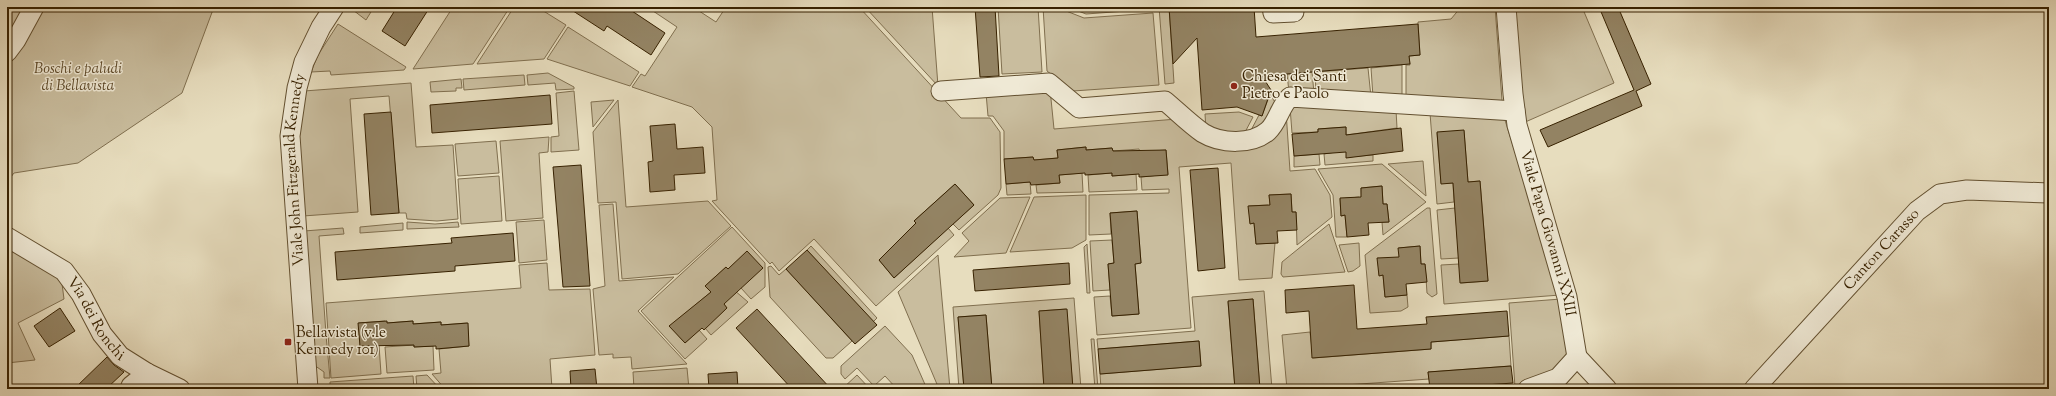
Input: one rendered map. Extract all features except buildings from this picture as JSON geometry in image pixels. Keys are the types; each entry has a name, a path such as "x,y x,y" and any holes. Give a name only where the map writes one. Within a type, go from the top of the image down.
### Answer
{"street":[{"path":"7,52 16,40 34,7"},
{"name":"Viale John Fitzgerald Kennedy","path":"308,389 290,136 297,88 304,62 321,28 334,7"},
{"path":"1272,7 1273,13 1294,12"},
{"name":"Viale Papa Giovanni XXIII","path":"1506,7 1515,111 1522,143 1567,297 1577,357"},
{"path":"942,91 1049,83 1080,108 1165,101 1204,134 1225,140 1243,141 1257,138 1269,130 1285,101 1290,97 1515,111"},
{"name":"Canton Carasso","path":"1754,389 1917,211 1940,194 1967,190 2049,193"},
{"name":"Via dei Ronchi","path":"7,237 64,271 81,294 102,334 120,356 147,373 180,389"},
{"path":"1528,389 1558,378 1577,357 1604,388"},
{"path":"130,389 131,386 147,373"}],"green space":[{"name":"Boschi e paludi di Bellavista","path":"7,7 214,7 182,93 78,163 14,173 7,182"},
{"path":"349,7 374,7 366,20"},
{"path":"453,7 510,7 473,64 413,69"},
{"path":"514,7 537,7 566,25 544,59 477,64"},
{"path":"647,7 693,7 716,22 726,7 859,7 961,118 990,118 1000,132 1001,188 998,195 959,230 953,224 974,205 955,184 914,221 916,223 879,260 894,278 948,228 954,235 876,306 814,239 779,271 772,262 770,264 712,201 717,200 712,127 692,107 632,87 641,74 645,76 677,27"},
{"path":"865,7 932,7 938,86"},
{"path":"998,7 1038,7 1042,72 1002,74"},
{"path":"1043,7 1056,7 1084,18 1153,13 1159,85 1073,91 1047,71"},
{"path":"1068,7 1153,7 1153,9 1086,14"},
{"path":"1159,7 1169,7 1174,83 1165,84"},
{"path":"1461,7 1495,7 1502,100 1499,105 1406,99 1406,65 1410,65 1409,56 1420,55 1418,22 1451,19"},
{"path":"1528,7 1582,7 1614,83 1523,123 1512,9"},
{"path":"338,24 406,67 404,70 331,75 330,71 311,72 318,55"},
{"path":"568,27 639,72 630,86 547,59"},
{"path":"1402,65 1402,99 1373,97 1371,68"},
{"path":"1368,68 1371,97 1316,93 1315,72"},
{"path":"1312,72 1314,93 1289,92 1287,74"},
{"path":"548,73 574,87 574,89 556,90 555,83 528,85 527,75"},
{"path":"524,75 525,85 464,90 463,79"},
{"path":"461,79 462,88 456,88 456,91 431,92 430,82"},
{"path":"411,83 416,147 453,145 458,219 437,221 407,219 406,213 399,213 389,96 350,99 358,212 303,216 298,151 304,91"},
{"path":"1050,89 1054,129 1177,119 1249,148 1263,144 1272,136 1286,111 1290,171 1315,169 1330,195 1332,217 1297,245 1296,212 1292,212 1291,194 1269,195 1271,213 1269,214 1268,205 1249,206 1250,223 1254,223 1256,244 1275,243 1272,278 1239,280 1231,163 1179,167 1191,328 1097,335 1094,297 1110,296 1112,316 1139,314 1135,264 1141,263 1137,211 1110,213 1111,234 1089,235 1089,195 1169,193 1169,189 1142,190 1141,177 1168,174 1166,150 1140,152 1139,149 1113,151 1112,148 1086,150 1086,147 1057,150 1058,158 1034,160 1033,157 1004,159 1004,131 993,116 988,116 986,93"},
{"path":"574,91 579,150 551,152 551,137 559,136 556,93"},
{"path":"1270,94 1276,104 1272,117 1248,136 1259,115 1262,116"},
{"path":"614,100 593,127 591,102"},
{"path":"618,100 626,207 708,201 731,226 678,274 622,279 616,202 598,203 593,132"},
{"path":"1292,104 1396,110 1397,128 1346,135 1346,127 1318,129 1318,132 1292,133 1290,107"},
{"path":"1239,112 1253,117 1243,136 1206,130 1205,114"},
{"path":"1430,113 1504,117 1560,295 1444,304 1441,265 1459,264 1461,283 1488,281 1480,181 1468,182 1464,131 1437,133 1441,183 1453,183 1454,202 1437,204"},
{"path":"549,137 548,152 539,153 543,218 506,221 500,141"},
{"path":"496,141 499,173 458,176 455,144"},
{"path":"1346,150 1347,157 1373,155 1373,161 1325,165 1324,154"},
{"path":"1319,154 1320,165 1294,167 1294,156"},
{"path":"1423,161 1426,196 1388,164"},
{"path":"1382,164 1426,202 1383,235 1382,222 1389,222 1387,204 1383,204 1382,186 1361,188 1362,206 1360,206 1359,197 1340,199 1341,216 1345,215 1347,237 1336,237 1333,195 1318,169"},
{"path":"1082,173 1083,192 1037,193 1036,185 1060,183 1059,175"},
{"path":"1112,173 1112,176 1136,174 1137,190 1089,192 1088,175"},
{"path":"499,176 502,221 461,224 458,179"},
{"path":"1030,182 1031,194 1007,195 1006,184"},
{"path":"1086,195 1086,240 1072,248 1010,252 1034,197"},
{"path":"1030,197 1006,253 954,257 969,241 962,233 1000,198"},
{"path":"613,204 619,281 674,277 638,311 687,364 632,369 631,357 613,358 613,354 599,355 593,289 605,286 599,205"},
{"path":"1427,208 1430,208 1437,294 1432,297 1427,293 1425,264 1421,264 1420,246 1399,248 1400,266 1378,258 1379,275 1383,275 1385,297 1407,295 1408,307 1401,311 1370,313 1365,255"},
{"path":"1455,208 1459,258 1441,259 1437,210"},
{"path":"544,220 547,260 519,263 516,222"},
{"path":"407,222 435,224 458,222 459,227 407,229"},
{"path":"403,223 403,230 360,233 360,227"},
{"path":"1329,224 1345,272 1283,277 1281,274 1282,262"},
{"path":"732,227 765,263 765,287 751,299 741,288 747,252 728,269 726,267 705,286 711,292 670,326 685,343 699,330 707,339 685,359 641,311"},
{"path":"343,228 344,234 319,236 326,334 312,335 304,231"},
{"path":"1112,240 1114,263 1108,264 1110,290 1093,291 1090,241"},
{"path":"1359,243 1360,266 1353,271 1348,272 1339,245"},
{"path":"1087,244 1090,293 1087,293 1084,247"},
{"path":"7,245 61,276 64,299 18,323 35,360 7,363"},
{"path":"811,246 877,318 873,322 807,250"},
{"path":"938,255 950,389 939,389 898,292"},
{"path":"547,263 549,290 590,289 595,355 550,359 552,389 445,389 432,374 441,373 439,349 469,346 467,323 441,325 441,322 413,324 413,321 387,323 385,321 359,323 360,346 379,345 381,374 331,378 326,303 521,288 519,265"},
{"path":"771,266 779,275 786,269 852,341 833,358 826,358 770,297 768,267"},
{"path":"734,290 748,302 711,335 705,328 727,308 722,302"},
{"path":"1264,291 1272,389 1260,389 1253,299 1228,302 1235,389 1101,389 1100,374 1201,366 1199,341 1098,349 1097,339 1195,331 1192,297"},
{"path":"1074,298 1081,389 1073,389 1066,309 1039,311 1044,389 992,389 986,315 958,317 964,389 959,389 953,307"},
{"path":"1561,299 1570,352 1556,370 1532,382 1515,387 1509,303"},
{"path":"885,326 912,355 927,389 897,389 885,376 874,386 857,368 845,379 841,374 841,366"},
{"path":"1310,332 1313,358 1431,349 1431,342 1509,336 1511,366 1428,372 1429,379 1346,385 1346,389 1287,389 1282,335"},
{"path":"326,335 330,378 324,378 324,372 314,365 312,336"},
{"path":"1091,339 1094,339 1098,389 1095,389"},
{"path":"414,345 414,347 433,346 434,370 387,373 385,347"},
{"path":"687,368 689,389 634,389 633,372"},
{"path":"427,375 440,389 417,389 416,376"},
{"path":"857,375 870,389 842,389"},
{"path":"413,376 414,389 330,389 330,382"}],"place":[{"name":"Chiesa dei Santi Pietro e Paolo","path":"1234,86"},
{"name":"Bellavista (v.le Kennedy 101)","path":"288,342"}]}
